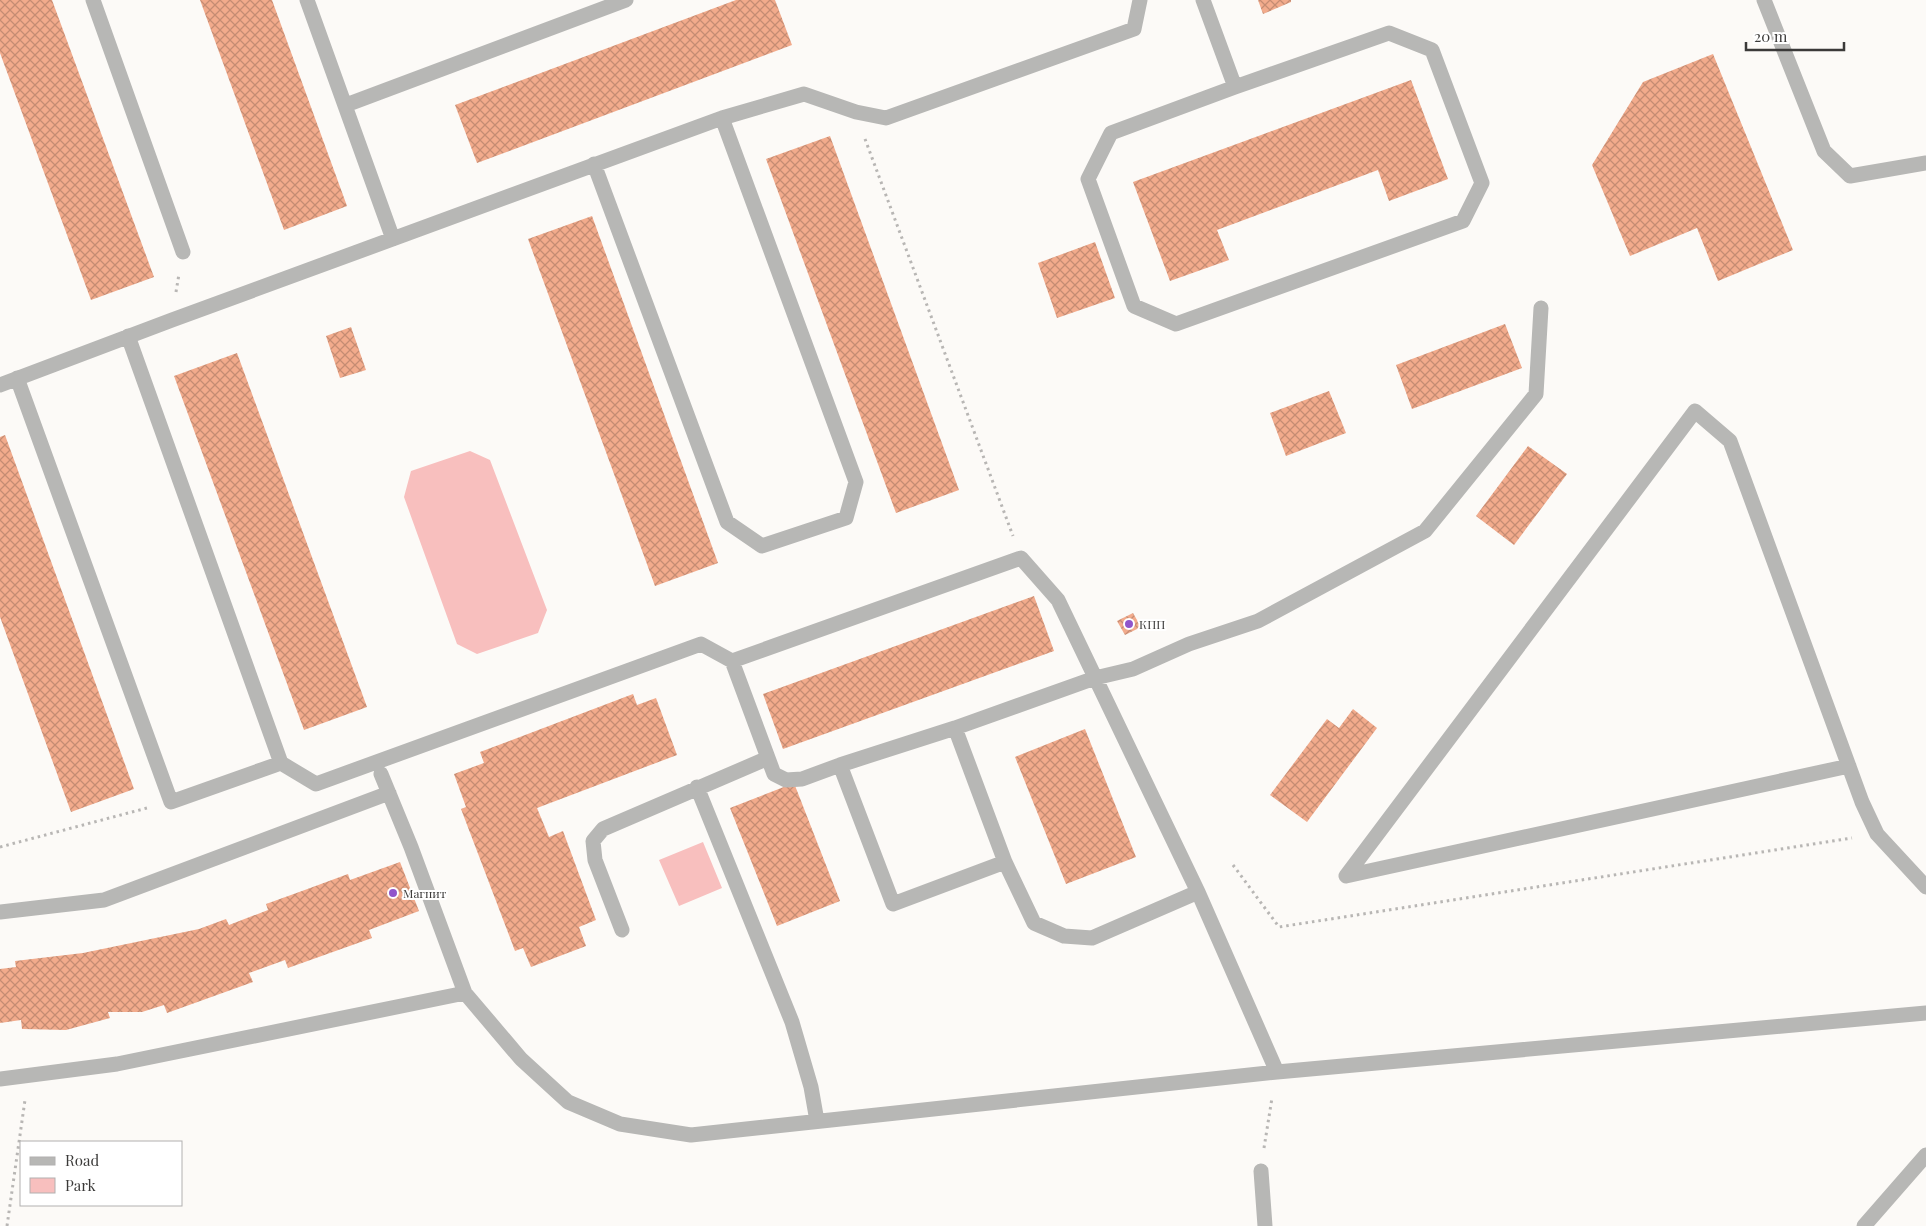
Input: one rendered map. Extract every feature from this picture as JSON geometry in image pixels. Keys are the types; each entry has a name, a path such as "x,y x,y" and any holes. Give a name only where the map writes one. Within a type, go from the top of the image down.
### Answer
{"street":[{"path":"93,0 183,252"},
{"path":"306,0 346,105 393,239"},
{"path":"346,105 626,0"},
{"path":"0,385 128,336 722,118 804,94 856,112 886,118 1134,28 1140,0"},
{"path":"1203,0 1235,87"},
{"path":"1764,0 1824,151 1850,176 1926,163"},
{"path":"1389,33 1424,46 1432,50 1482,183 1463,221 1176,324 1134,306 1088,179 1111,133 1235,87 1389,33"},
{"path":"594,164 727,522 762,546 846,518 856,482 722,118"},
{"path":"128,336 282,763 316,784 700,644 732,661 774,774 786,780 802,779 955,728 1095,678 1133,669 1190,644 1258,621 1426,531 1536,394 1541,308"},
{"path":"17,378 171,802 282,763"},
{"path":"1849,766 1346,876 1695,411 1730,441 1849,766 1862,802 1877,834 1926,887"},
{"path":"732,661 1021,558 1058,600 1198,892 1276,1072"},
{"path":"955,728 1005,862 1034,923 1064,936 1092,938 1198,892"},
{"path":"622,930 595,860 593,841 603,829 768,758"},
{"path":"840,765 892,904 1005,862"},
{"path":"381,774 411,847 465,993 521,1059 568,1102 620,1124 691,1135 1276,1072 1926,1013"},
{"path":"697,787 792,1022 811,1087 817,1121"},
{"path":"0,912 104,900 389,793"},
{"path":"0,1079 117,1064 465,993"},
{"path":"1864,1226 1926,1155"},
{"path":"1261,1171 1265,1226"}],"path":[{"path":"856,112 1021,558"},
{"path":"172,320 183,252"},
{"path":"0,847 171,802"},
{"path":"1232,865 1279,927 1877,834"},
{"path":"1261,1171 1276,1072"},
{"path":"7,1226 28,1075"}],"green space":[{"path":"470,451 490,460 547,610 538,633 477,654 457,644 404,497 411,471"},
{"path":"703,842 722,888 679,906 659,860"}],"building":[{"path":"0,0 52,0 154,277 91,300 0,53"},
{"path":"200,0 272,0 347,206 284,230"},
{"path":"736,0 775,0 792,45 477,163 455,105"},
{"path":"1258,0 1291,0 1291,2 1263,14"},
{"path":"1713,54 1793,250 1718,281 1697,228 1630,256 1592,165 1643,82"},
{"path":"1411,80 1448,179 1389,201 1378,170 1217,230 1229,260 1170,281 1133,182"},
{"path":"830,136 959,490 896,513 766,159"},
{"path":"592,216 718,563 655,586 528,239"},
{"path":"1095,242 1115,298 1057,318 1038,263"},
{"path":"1505,324 1522,368 1412,409 1396,365"},
{"path":"351,327 366,370 340,378 326,336"},
{"path":"237,353 367,707 304,730 174,376"},
{"path":"1329,391 1346,433 1286,456 1270,413"},
{"path":"5,435 134,789 71,812 0,617 0,437"},
{"path":"1528,446 1567,474 1514,545 1476,516"},
{"path":"1034,596 1054,651 783,749 763,694"},
{"name":"КПП","path":"1133,613 1141,627 1125,635 1117,621"},
{"path":"633,694 637,705 656,698 677,755 537,808 549,837 563,831 596,920 579,927 586,946 531,967 523,948 515,951 461,809 466,807 454,774 484,763 480,752"},
{"path":"1353,709 1377,728 1307,822 1270,795 1327,719 1339,728"},
{"path":"1085,729 1136,857 1066,884 1015,757"},
{"path":"794,783 840,901 777,926 730,808"},
{"path":"400,862 419,911 369,930 372,938 288,968 285,960 249,973 253,982 167,1013 164,1005 142,1012 108,1012 110,1018 66,1030 22,1029 21,1020 0,1023 0,969 16,967 15,961 83,953 199,929 226,919 229,925 268,910 266,904 348,874 350,880"}],"place":[{"name":"КПП","path":"1129,624"},
{"name":"Магнит","path":"393,893"}]}
